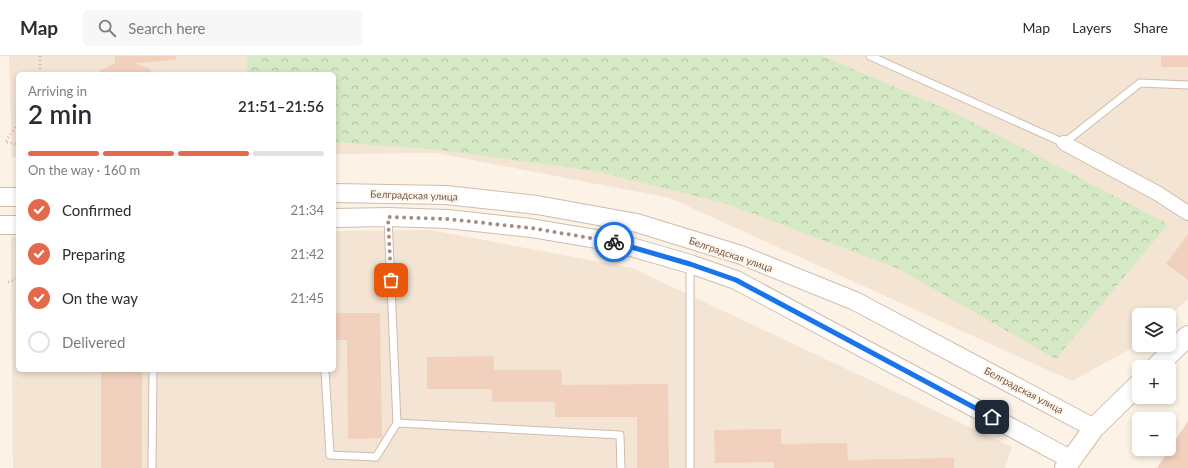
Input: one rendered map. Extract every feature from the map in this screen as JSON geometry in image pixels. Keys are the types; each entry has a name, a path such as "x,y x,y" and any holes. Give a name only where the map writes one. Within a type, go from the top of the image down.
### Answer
{"main road":[{"path":"1163,360 1188,336"},
{"path":"1067,464 1094,428 1132,391"}],"street":[{"path":"1064,143 1157,193 1188,213"},
{"name":"Белградская улица","path":"336,193 446,194 538,205 637,223 741,255 855,301 1094,428"},
{"path":"0,197 16,197"},
{"path":"336,218 388,217 447,219 531,228 614,242 690,264 736,280 1067,464"},
{"path":"0,225 16,225"}],"lane":[{"path":"870,56 1064,143 1140,83 1188,85"},
{"path":"325,372 330,455 376,458 397,423 388,217"},
{"path":"690,264 690,468"},
{"path":"152,468 153,372"},
{"path":"397,423 620,435 621,468"}],"path":[{"path":"40,56 40,72"},
{"path":"16,127 5,142 16,144"},
{"path":"8,282 16,280"}],"shaded area":[{"path":"9,56 1188,56 1188,299 1176,310 1176,308 1132,308 1132,348 1072,381 670,198 436,153 336,154 336,72 16,72 16,157 12,157"},
{"path":"430,230 632,268 1012,447 1005,468 13,468 11,237 16,237 16,372 336,372 336,231"}],"green space":[{"path":"248,56 823,56 957,114 1168,224 1056,359 899,269 725,203 595,171 441,150 336,142 336,72 247,72"}],"building":[{"path":"115,56 176,56 176,60 134,63 148,68 151,72 100,72 115,63"},
{"path":"1161,56 1188,56 1188,67 1161,67"},
{"path":"1188,234 1188,280 1166,264"},
{"path":"336,313 380,313 382,438 348,439 347,340 336,340"},
{"path":"494,356 494,370 561,370 562,385 668,384 669,468 637,468 637,417 555,417 555,402 492,402 492,389 427,389 427,357"},
{"path":"101,372 142,372 142,468 101,468"},
{"path":"1188,421 1188,468 1157,468 1165,456 1176,456 1176,439"},
{"path":"781,429 781,444 847,443 848,460 954,458 954,468 774,468 774,462 715,463 714,430"}],"way so far":[{"path":"391,280 388,217 447,219 531,228 614,242"}],"route":[{"path":"614,242 690,264 736,280 992,417"}]}
